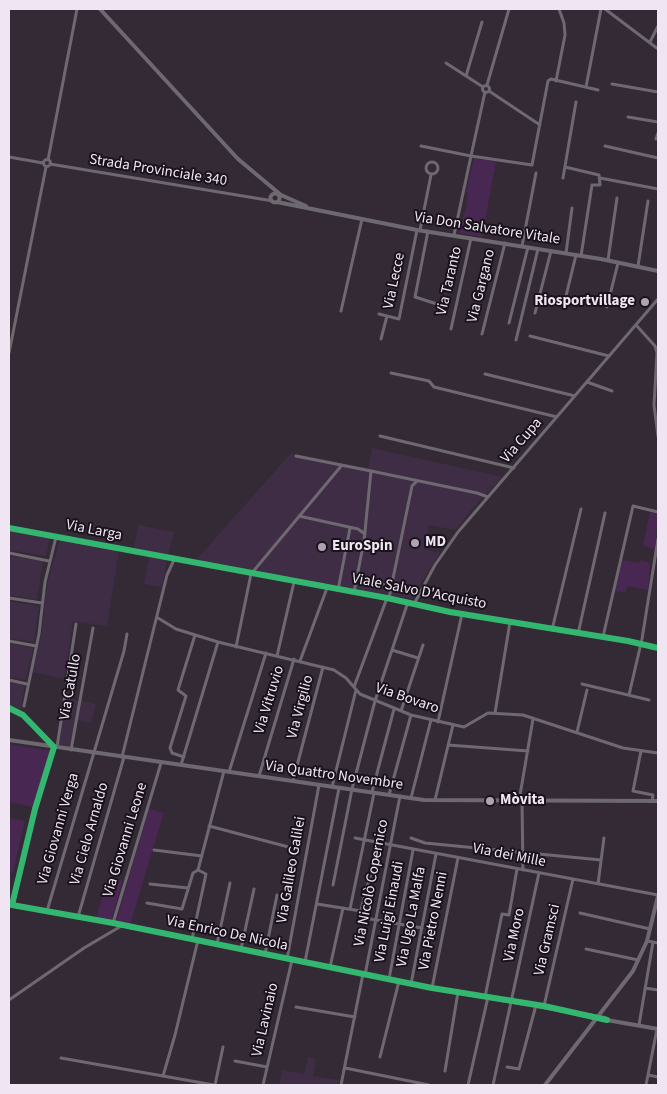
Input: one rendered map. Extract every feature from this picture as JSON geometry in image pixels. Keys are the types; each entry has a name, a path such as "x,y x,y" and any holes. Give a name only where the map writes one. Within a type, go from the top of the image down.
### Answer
{"street":[{"path":"9,353 77,9"},
{"name":"Via Don Salvatore Vitale","path":"100,9 238,159 278,193 312,209"},
{"path":"509,9 485,86 487,92 540,125"},
{"path":"556,81 565,35 564,23 559,9"},
{"path":"586,87 601,9"},
{"path":"605,9 658,49"},
{"path":"466,76 482,22"},
{"path":"650,42 658,26"},
{"path":"446,63 466,76 489,87 470,156 454,235"},
{"path":"420,146 532,166 548,81 598,90"},
{"path":"612,84 658,92"},
{"path":"563,178 576,102"},
{"path":"628,117 658,122"},
{"path":"656,139 658,133"},
{"path":"605,146 658,158"},
{"name":"Strada Provinciale 340","path":"9,156 46,165 262,200 273,199"},
{"path":"431,162 435,162 438,170 435,174 430,174 426,170 426,166 431,162"},
{"path":"565,167 600,175 600,185 592,184 581,256"},
{"path":"522,246 536,173"},
{"path":"419,230 430,174"},
{"path":"600,178 658,189"},
{"name":"Via Don Salvatore Vitale","path":"265,183 273,199 312,209 419,230 608,260 658,271"},
{"path":"273,199 280,199 278,193"},
{"path":"273,199 278,193"},
{"path":"608,260 617,198"},
{"path":"638,266 648,201"},
{"path":"566,253 572,208"},
{"path":"342,311 362,219"},
{"name":"Via Lecce","path":"380,314 399,319 419,230"},
{"path":"428,231 415,297 437,304"},
{"name":"Via Taranto","path":"451,329 471,238"},
{"name":"Via Gargano","path":"482,334 505,243"},
{"path":"509,323 528,247"},
{"path":"516,340 538,248"},
{"path":"535,313 552,251"},
{"path":"565,300 576,255"},
{"path":"607,307 618,262"},
{"name":"Via Cupa","path":"414,604 446,549 658,299"},
{"path":"381,339 387,316"},
{"path":"636,326 655,346 658,358 654,405 658,436"},
{"path":"530,336 609,356"},
{"path":"392,373 429,381 434,387 557,417"},
{"path":"485,374 575,396"},
{"path":"587,382 612,391"},
{"path":"654,405 658,406"},
{"path":"380,436 514,468"},
{"path":"296,456 478,493 488,498"},
{"path":"236,646 251,574 342,465"},
{"path":"354,592 365,534 371,471"},
{"path":"407,479 412,486"},
{"path":"332,786 355,688 392,585 412,486 417,481"},
{"path":"602,637 632,506 658,512"},
{"path":"552,630 582,509"},
{"path":"578,634 605,513"},
{"path":"300,516 358,529 365,534"},
{"path":"358,529 366,525"},
{"name":"Via Larga","path":"9,528 174,560"},
{"path":"338,590 350,528"},
{"path":"24,706 50,560 56,537"},
{"path":"629,695 658,539"},
{"path":"9,553 50,560"},
{"path":"123,757 167,575 174,560"},
{"name":"Viale Salvo D'Acquisto","path":"174,560 388,598 462,614 640,643 658,648"},
{"path":"357,579 420,591"},
{"path":"277,656 294,582"},
{"path":"300,661 327,588"},
{"path":"9,598 42,603"},
{"path":"333,884 352,789 375,701 408,602"},
{"path":"438,722 462,614"},
{"name":"Via Bovaro","path":"158,618 176,629 218,642 323,667 346,678 360,694 411,715 464,727 488,713 523,715 623,748 658,753"},
{"path":"495,713 510,622"},
{"path":"55,747 76,624"},
{"name":"Via Catullo","path":"71,750 93,628"},
{"name":"Via Giovanni Verga","path":"47,911 92,753 124,651 127,634"},
{"path":"184,757 172,753 170,748 186,696 178,690 195,634"},
{"path":"9,641 36,646"},
{"path":"181,766 218,642"},
{"path":"401,711 423,645"},
{"path":"392,650 418,658"},
{"path":"229,772 266,653"},
{"name":"Via Vitruvio","path":"259,776 294,659"},
{"name":"Via Virgilio","path":"293,781 323,667"},
{"path":"9,680 27,684"},
{"path":"582,684 650,700"},
{"path":"577,732 587,690"},
{"path":"9,708 23,715 55,747"},
{"path":"350,910 373,792 394,709"},
{"path":"389,795 411,715"},
{"path":"523,870 521,801 533,719"},
{"path":"411,798 431,720"},
{"path":"435,800 453,725"},
{"name":"Via Quattro Novembre","path":"9,740 411,798 435,800 658,801"},
{"path":"448,745 528,751"},
{"name":"Via Enrico De Nicola","path":"55,747 11,902 12,905 124,925 411,984 599,1016 657,1029"},
{"path":"641,751 633,791 654,794 652,801"},
{"name":"Via Cielo Arnaldo","path":"78,917 123,757"},
{"name":"Via Giovanni Leone","path":"113,923 161,763"},
{"path":"147,903 182,909 193,873 198,870 208,826 224,772"},
{"name":"Via Galileo Galilei","path":"289,959 319,785"},
{"path":"306,962 339,788"},
{"name":"Via Nicolò Copernico","path":"341,1085 377,920 400,796"},
{"path":"208,826 296,849"},
{"name":"Via dei Mille","path":"355,838 658,896"},
{"path":"411,838 425,843 601,860"},
{"path":"598,884 604,838"},
{"path":"379,843 359,917 422,928"},
{"name":"Via Luigi Einaudi","path":"389,979 413,849"},
{"path":"154,850 202,856"},
{"name":"Via Ugo La Malfa","path":"411,984 436,854"},
{"name":"Via Pietro Nenni","path":"432,988 458,858"},
{"path":"468,1085 502,914 509,915 517,869"},
{"path":"163,1076 175,1035 195,940 206,874 198,870"},
{"name":"Via Moro","path":"493,1085 513,1001 539,873"},
{"name":"Via Gramsci","path":"544,1006 573,879"},
{"path":"217,944 230,883"},
{"path":"150,884 188,888"},
{"path":"241,949 254,889"},
{"path":"265,954 277,895"},
{"path":"545,1085 599,1016 639,960 647,941 658,896"},
{"path":"317,904 361,911"},
{"path":"330,967 343,908"},
{"path":"580,913 650,929"},
{"path":"9,1000 84,948 124,925"},
{"path":"647,941 658,943"},
{"path":"639,1025 653,942"},
{"path":"586,949 639,960"},
{"name":"Via Lavinaio","path":"263,1085 289,959"},
{"path":"380,1057 399,981"},
{"path":"645,988 658,990"},
{"path":"445,1071 458,992"},
{"path":"507,1067 519,1069 536,1005"},
{"path":"296,1007 356,1017"},
{"path":"599,1016 606,1019"},
{"path":"646,1085 657,1029"},
{"path":"61,1058 214,1085 223,1047"},
{"path":"234,1061 267,1067"},
{"path":"345,1068 429,1085"},
{"path":"648,1075 658,1077"}],"shaded area":[{"path":"474,158 496,162 482,237 459,233 466,208 468,193 466,192"},
{"path":"372,448 503,477 480,500 455,530 429,525 424,549 440,553 411,599 196,560 291,453 368,468"},
{"path":"650,512 658,514 655,549 643,546"},
{"path":"138,525 174,532 168,556 134,548"},
{"path":"9,531 50,537 46,556 9,550"},
{"path":"60,539 119,550 107,626 73,621 64,679 32,672 41,636 48,580"},
{"path":"9,556 43,561 37,600 9,595"},
{"path":"149,557 167,560 162,587 144,584"},
{"path":"622,560 640,563 641,560 650,563 648,590 627,586 625,593 615,591"},
{"path":"9,601 39,606 34,642 9,638"},
{"path":"9,643 33,648 26,680 9,677"},
{"path":"9,682 25,685 21,709 9,705"},
{"path":"66,698 96,704 91,723 78,720 72,749 58,746"},
{"path":"9,744 50,751 33,807 9,802"},
{"path":"149,809 164,813 130,925 116,922"},
{"path":"9,818 25,821 13,873 9,872"},
{"path":"108,876 123,881 111,921 96,918"},
{"path":"308,1057 316,1059 313,1076 339,1080 338,1085 279,1085 282,1070 304,1074"}],"cycle path":[{"path":"9,528 387,598 450,612 628,641 658,648"},
{"path":"9,708 23,715 54,747 35,809 12,905 113,923 432,988 544,1006 607,1020"}],"place":[{"name":"Riosportvillage","path":"645,302"},
{"name":"MD","path":"415,543"},
{"name":"EuroSpin","path":"322,547"},
{"name":"Mòvita","path":"490,801"}]}
